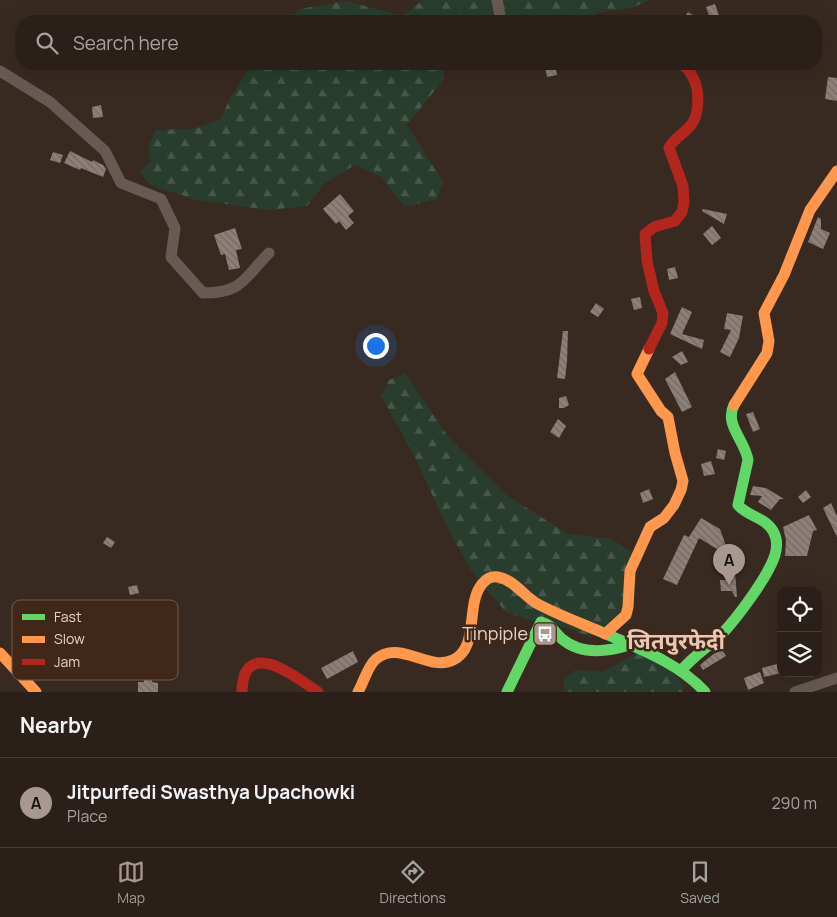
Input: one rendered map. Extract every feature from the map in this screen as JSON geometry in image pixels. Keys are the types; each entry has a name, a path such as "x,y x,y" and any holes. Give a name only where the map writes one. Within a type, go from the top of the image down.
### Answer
{"street":[{"path":"497,0 500,15"},
{"path":"605,634 626,615 630,571 650,527 664,518 674,505 681,490 682,482 668,417 661,411 636,374 662,323 663,314 662,304 654,291 647,266 644,247 645,234 652,228 676,220 681,213 685,201 684,188 669,148 673,140 693,122 696,111 696,82 687,70"},
{"path":"0,71 50,102 104,151 121,183 160,199 175,228 171,257 203,293 220,293 239,286 270,253"},
{"path":"681,671 689,660 725,630 754,590 775,556 776,541 772,529 763,521 741,509 738,505 748,460 747,453 730,419 730,412 737,398 768,353 769,341 764,313 784,275 810,210 837,170"},
{"path":"358,692 374,662 382,654 402,652 423,660 435,662 451,660 459,656 469,638 476,595 482,585 490,578 502,579 516,587 530,600 681,671 705,692"},
{"path":"507,692 541,622 548,624 553,632 573,647 587,652 616,651 629,645"},
{"path":"0,653 12,666"},
{"path":"242,692 243,679 249,670 257,665 267,663 285,669 318,692"},
{"path":"795,692 837,678"},
{"path":"25,680 36,692"}],"green space":[{"path":"423,0 650,0 634,7 594,15 404,15"},
{"path":"346,1 399,15 294,15 300,9"},
{"path":"248,70 443,70 444,79 407,125 443,182 437,199 405,207 380,176 355,165 325,183 307,206 269,210 197,200 150,185 140,171 151,162 148,146 156,130 194,129 220,120 230,98"},
{"path":"405,373 449,438 506,495 568,534 612,539 638,557 632,618 590,637 570,629 506,612 470,569 445,523 415,457 381,396 389,380"},
{"path":"636,653 662,658 684,687 683,692 565,692 564,678 576,670 603,672"}],"building":[{"path":"715,4 719,15 709,15 706,7"},
{"path":"546,70 556,70 557,75 547,77"},
{"path":"828,77 837,78 837,101 825,99"},
{"path":"101,105 103,117 93,118 92,107"},
{"path":"70,151 92,162 93,160 103,165 106,169 103,177 64,163"},
{"path":"53,152 63,155 60,163 50,160"},
{"path":"340,194 354,211 348,216 354,223 346,230 339,221 336,224 323,209"},
{"path":"703,209 727,214 724,224 702,211"},
{"path":"818,217 821,219 821,229 830,233 823,249 808,242"},
{"path":"712,226 721,238 712,245 703,234"},
{"path":"235,228 242,249 236,250 240,268 229,270 225,254 221,255 214,235"},
{"path":"675,267 678,278 669,280 667,269"},
{"path":"640,297 642,308 634,310 631,299"},
{"path":"596,303 604,309 598,317 590,312"},
{"path":"682,307 692,312 682,334 704,340 702,349 670,334"},
{"path":"727,313 743,316 739,338 730,357 720,352 731,330 724,329"},
{"path":"563,331 568,331 565,379 557,378"},
{"path":"682,351 688,362 681,365 672,357"},
{"path":"675,372 692,407 682,412 665,379"},
{"path":"566,396 569,405 559,408 559,398"},
{"path":"753,412 760,429 753,432 746,414"},
{"path":"558,419 566,426 559,438 550,432"},
{"path":"718,449 726,451 724,460 716,458"},
{"path":"711,461 715,474 704,476 701,464"},
{"path":"753,486 766,488 784,499 780,499 771,510 758,502 762,496 750,495"},
{"path":"649,489 653,499 643,503 640,493"},
{"path":"806,490 811,497 803,503 798,497"},
{"path":"831,503 837,516 837,537 823,508"},
{"path":"809,515 817,530 813,531 807,556 785,556 786,540 783,527"},
{"path":"701,518 720,529 735,572 737,597 735,597 732,591 721,591 720,580 728,580 717,549 699,538 677,585 663,579 684,535 689,537"},
{"path":"107,537 115,542 111,548 103,543"},
{"path":"137,585 139,593 130,595 128,587"},
{"path":"721,648 726,656 703,670 700,665"},
{"path":"353,651 358,662 327,679 321,668"},
{"path":"777,664 777,674 764,677 762,668"},
{"path":"760,672 764,683 748,690 744,678"},
{"path":"144,680 152,680 152,682 158,683 158,692 138,692 138,682 144,682"}],"traffic: fast":[{"path":"681,671 721,635 735,618 766,574 776,552 776,538 771,528 738,505 748,460 733,426 732,412 734,405"},
{"path":"507,692 541,622 545,623 562,639 577,648 594,651 629,645"},
{"path":"599,631 641,649 669,664 694,681 705,692"}],"traffic: slow":[{"path":"734,405 767,353 769,341 764,313 784,275 810,210 837,171"},
{"path":"605,634 626,615 630,571 650,527 664,518 674,505 683,481 668,417 661,411 637,374 649,349"},
{"path":"358,692 373,662 385,654 395,652 443,663 453,660 461,654 467,646 470,636 477,593 482,584 491,577 498,577 509,581 536,603 599,631"},
{"path":"0,653 12,666"},
{"path":"25,680 36,692"}],"traffic: jam":[{"path":"649,349 662,323 663,313 654,291 647,261 645,234 654,227 675,221 682,212 684,202 683,186 669,148 691,125 696,114 698,94 695,81 687,70"},
{"path":"242,692 245,675 251,666 261,663 285,670 318,692"}],"place":[{"name":"Jitpurfedi Swasthya Upachowki","path":"729,585"},
{"name":"Tinpiple","path":"545,634"}],"district":[{"name":"जितपुरफेदी","path":"676,641"}]}
